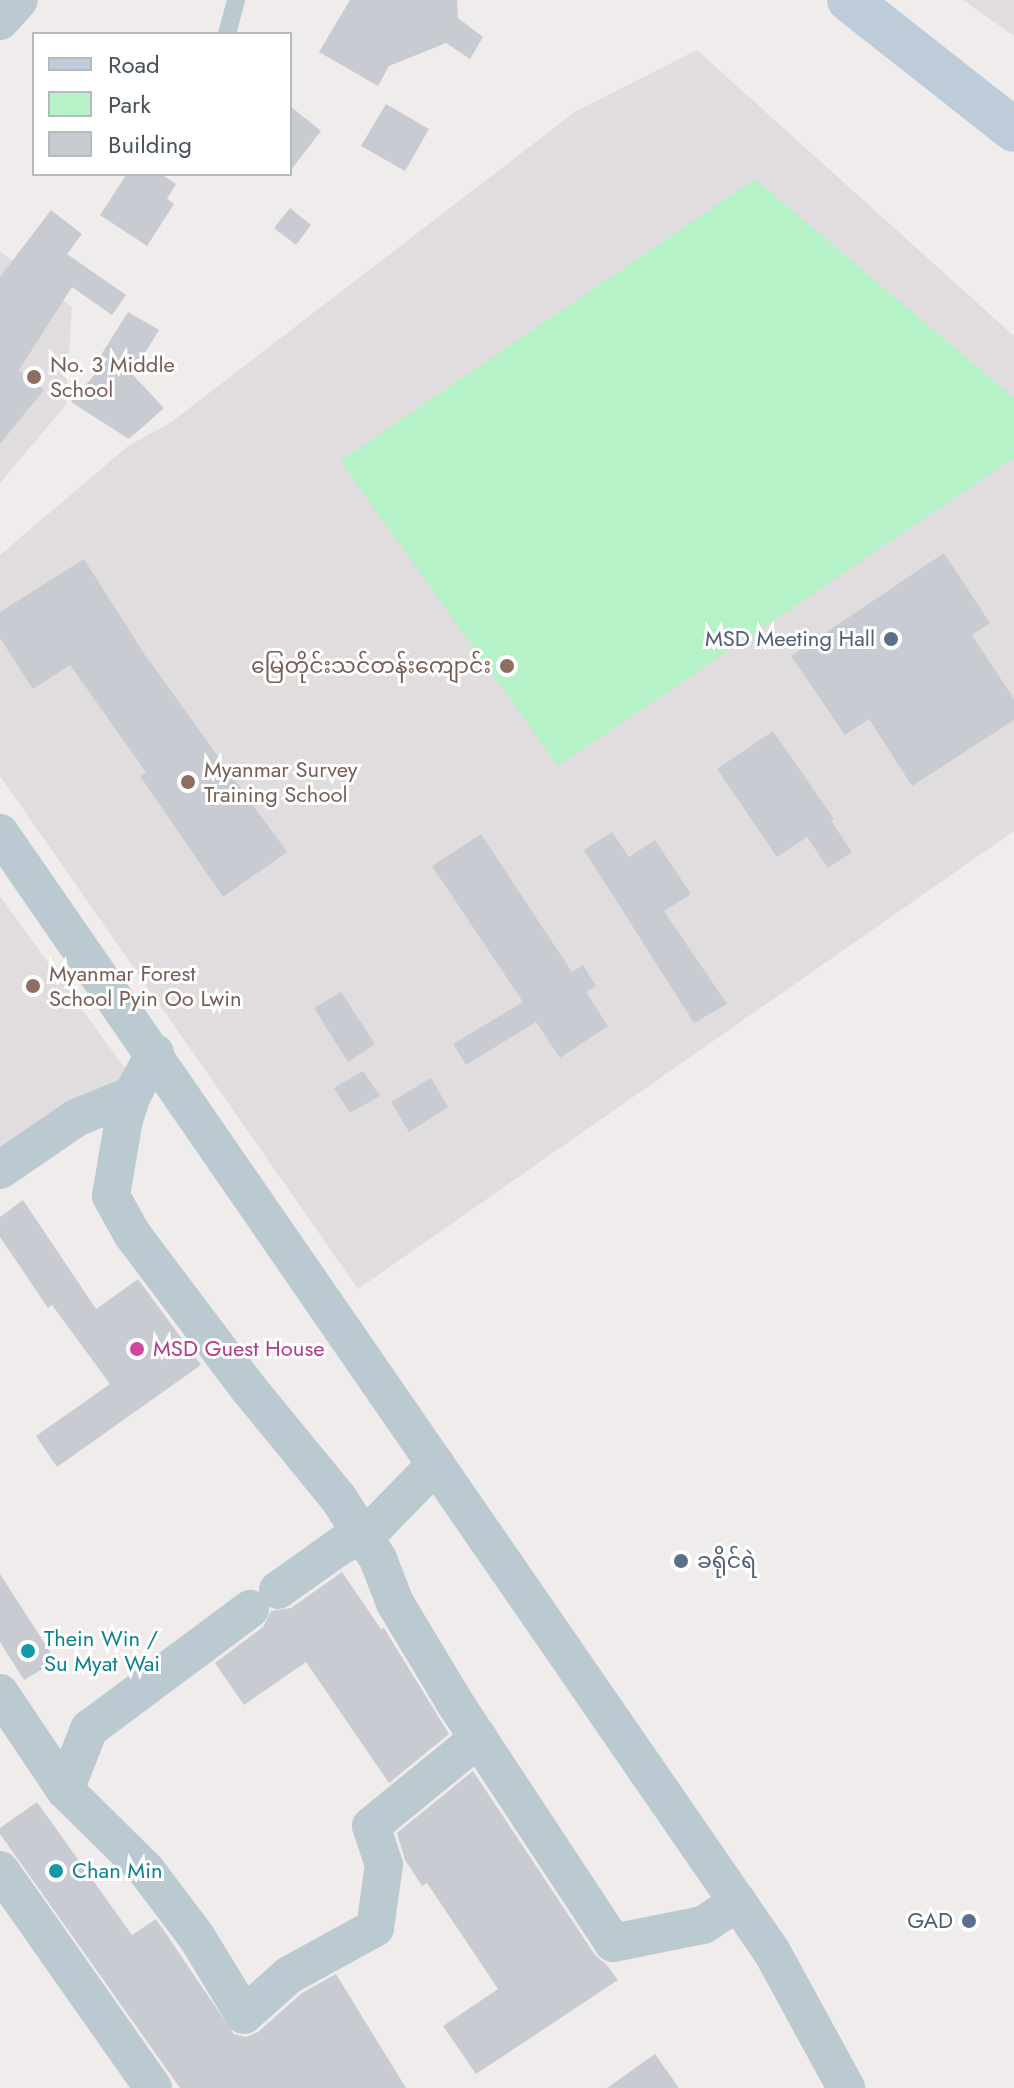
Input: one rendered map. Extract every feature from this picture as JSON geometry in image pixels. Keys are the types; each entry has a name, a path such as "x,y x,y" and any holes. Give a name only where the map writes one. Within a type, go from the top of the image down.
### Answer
{"street":[{"path":"0,21 19,0"},
{"path":"849,0 1014,130"},
{"path":"0,833 155,1053 772,1952 846,2088"},
{"path":"155,1053 132,1095 124,1119 111,1196 132,1234 249,1389 339,1499 378,1559 395,1603 613,1943 703,1925 738,1902"},
{"path":"0,1170 76,1118 132,1095"},
{"path":"65,1790 89,1729 343,1544 364,1538 436,1464"},
{"path":"0,1693 65,1790 146,1870 196,1936 244,2015 289,1975 375,1928 384,1865 371,1826 479,1738"},
{"path":"0,1870 153,2088"}],"lane":[{"path":"228,32 236,0"}],"shaded area":[{"path":"963,0 1014,0 1014,36"},
{"name":"မြေတိုင်းသင်တန်းကျောင်း","path":"697,50 1014,336 1014,831 358,1289 0,776 0,555 128,446 170,423 576,111"},
{"name":"No. 3 Middle School","path":"0,251 72,307 66,405 0,483"},
{"name":"Myanmar Forest School Pyin Oo Lwin","path":"0,896 131,1077 0,1162"}],"green space":[{"path":"755,179 1014,398 1014,458 558,766 340,461"}],"building":[{"path":"350,0 457,0 458,18 483,37 470,59 446,43 389,66 378,86 319,52"},
{"path":"386,104 429,129 405,171 361,146"},
{"path":"292,108 321,131 292,168"},
{"path":"126,176 164,176 176,184 167,199 174,204 147,246 100,215"},
{"path":"290,208 311,225 296,245 274,228"},
{"path":"51,210 82,234 67,254 126,295 112,315 72,287 19,370 44,390 0,444 0,277"},
{"path":"128,312 159,330 132,374 164,408 129,439 71,402 108,359 101,355"},
{"path":"944,553 990,623 972,635 1014,699 1014,720 912,786 869,719 845,735 791,656"},
{"path":"84,559 145,655 287,852 223,897 140,776 146,772 70,665 33,689 0,638 0,612"},
{"path":"773,731 834,819 831,821 852,852 828,868 807,837 777,857 717,769"},
{"path":"612,832 629,857 655,840 691,894 664,911 727,1004 694,1023 584,850"},
{"path":"481,834 572,972 583,965 596,986 586,992 608,1026 560,1058 536,1022 466,1065 453,1044 523,1002 432,866"},
{"path":"341,992 375,1044 348,1062 314,1008"},
{"path":"363,1071 380,1096 350,1113 334,1088"},
{"path":"431,1078 448,1107 409,1132 391,1102"},
{"name":"MSD Guest House","path":"23,1200 96,1309 138,1279 201,1365 57,1467 36,1436 110,1384 52,1305 48,1308 0,1237 0,1217"},
{"path":"342,1572 381,1629 384,1628 449,1734 389,1783 306,1662 244,1705 215,1663 263,1627 271,1611 291,1608"},
{"name":"Thein Win / Su Myat Wai","path":"0,1574 56,1661 24,1680 0,1642"},
{"path":"473,1771 595,1955 618,1980 476,2074 443,2026 498,1989 427,1883 422,1886 405,1860 397,1833"},
{"path":"37,1802 132,1935 156,1919 234,2034 246,2037 258,2032 302,1993 336,1974 406,2088 180,2088 0,1834 0,1828"},
{"path":"655,2054 679,2088 607,2088"}],"place":[{"name":"No. 3 Middle School","path":"34,377"},
{"name":"MSD Meeting Hall","path":"891,639"},
{"name":"မြေတိုင်းသင်တန်းကျောင်း","path":"507,666"},
{"name":"Myanmar Survey Training School","path":"188,782"},
{"name":"Myanmar Forest School Pyin Oo Lwin","path":"33,986"},
{"name":"MSD Guest House","path":"137,1349"},
{"name":"ခရိုင်ရဲ","path":"681,1561"},
{"name":"Thein Win / Su Myat Wai","path":"28,1651"},
{"name":"Chan Min","path":"56,1871"},
{"name":"GAD","path":"969,1921"}]}
